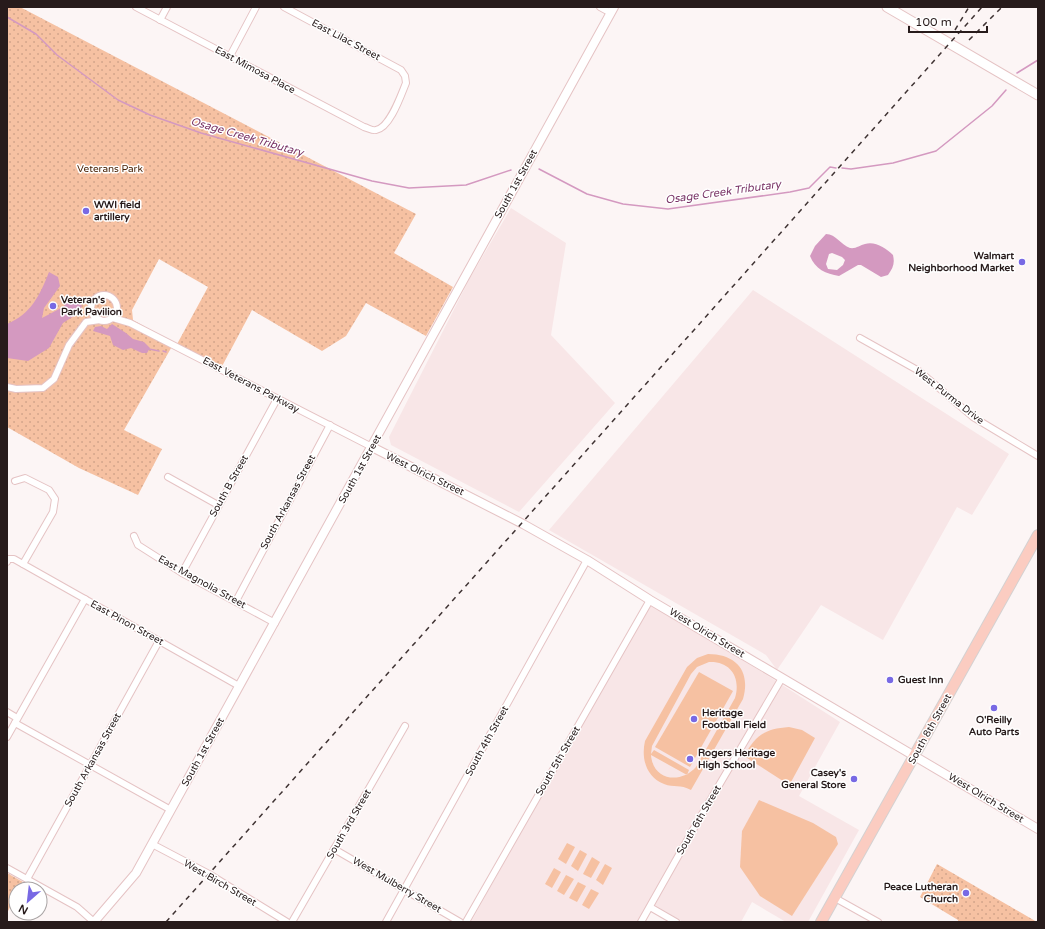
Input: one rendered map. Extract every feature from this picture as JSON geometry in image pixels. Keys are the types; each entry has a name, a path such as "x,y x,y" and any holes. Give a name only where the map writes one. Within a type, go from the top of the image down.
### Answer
{"main road":[{"path":"887,7 1038,95"},
{"name":"South 8th Street","path":"822,922 1038,536"}],"street":[{"name":"East Mimosa Place","path":"136,7 364,127 375,131"},
{"path":"160,20 167,7"},
{"path":"230,56 256,7"},
{"name":"East Lilac Street","path":"284,7 401,70 405,76 406,83 388,122 383,128 375,131"},
{"path":"600,7 613,10"},
{"name":"South 1st Street","path":"94,922 136,872 152,844 613,10"},
{"name":"East Veterans Parkway","path":"92,311 93,301 103,295 114,299 118,308 130,323"},
{"path":"113,318 118,308"},
{"path":"7,387 16,389 43,388 54,379 69,345 88,321 92,311 100,320"},
{"name":"East Veterans Parkway","path":"88,321 105,321 113,318 130,323 372,447"},
{"name":"West Purma Drive","path":"860,338 919,371 968,413 1038,456"},
{"name":"South B Street","path":"182,573 277,399"},
{"name":"South Arkansas Street","path":"236,601 330,425"},
{"name":"West Olrich Street","path":"372,447 462,491 587,560 650,600 1038,829"},
{"path":"168,477 218,505"},
{"path":"15,481 25,478 49,490 55,499 53,512 23,564"},
{"name":"East Magnolia Street","path":"134,536 138,545 182,573 275,623"},
{"name":"East Pinon Street","path":"7,562 8,559 14,559 240,686"},
{"name":"South 4th Street","path":"386,922 587,560"},
{"path":"7,738 85,600"},
{"name":"South 5th Street","path":"466,922 650,600"},
{"name":"South Arkansas Street","path":"27,879 160,641"},
{"name":"South 6th Street","path":"641,922 782,678"},
{"path":"7,712 16,720 91,765 171,810"},
{"name":"South 3rd Street","path":"292,922 405,726"},
{"name":"West Birch Street","path":"152,844 209,874 287,922"},
{"name":"West Mulberry Street","path":"334,849 460,922"},
{"path":"7,868 77,907 94,922"},
{"path":"835,898 878,922"},
{"path":"650,907 676,922"}],"shaded area":[{"path":"511,208 566,243 551,335 615,403 519,512 391,445 389,437 470,278"},
{"path":"826,234 830,234 850,248 873,243 884,248 893,255 893,266 888,275 881,277 861,265 858,265 839,276 834,275 818,268 812,261 810,256 815,246","holes":["832,253 842,257 845,260 843,265 837,270 828,269 826,264 829,254"]},
{"path":"49,272 58,277 60,286 44,308 42,318 63,307 72,297 76,297 82,306 77,314 63,323 49,348 28,361 7,358 7,324 22,315 34,303"},
{"path":"753,290 1009,454 972,515 957,507 883,640 821,605 777,670 766,655 549,530"},
{"path":"112,324 133,339 144,342 150,348 147,353 142,353 131,348 123,350 113,345 110,336 93,331 95,327 101,326 107,329"},
{"name":"Rogers Heritage High School","path":"650,600 840,722 799,796 859,830 808,922 786,922 752,902 741,922 683,922 655,905 644,922 471,922"}],"green space":[{"name":"Veterans Park","path":"7,7 20,7 416,214 394,253 453,287 426,336 366,303 346,336 322,351 252,310 220,370 176,346 208,287 159,259 132,310 133,320 174,343 124,430 162,449 138,495 79,468 7,427"},
{"path":"708,654 726,657 733,661 743,672 745,689 743,699 691,790 684,787 664,784 653,777 646,766 644,747 645,741 687,667 697,658","holes":["709,662 717,662 723,664 732,672 737,684 737,691 735,698 696,767 688,774 689,770 654,750 651,754 652,746 691,674 697,667","651,755 686,774 676,778 662,775 653,764"]},
{"name":"Heritage Football Field","path":"699,672 733,691 690,767 655,747"},
{"path":"789,727 802,730 815,738 791,782 786,783 744,756 757,738 762,734 773,729"},
{"path":"759,800 813,823 836,837 838,844 792,916 760,896 740,867 742,831"},
{"path":"567,843 575,847 566,864 558,859"},
{"path":"580,850 587,854 578,871 571,866"},
{"path":"592,857 600,862 591,878 583,874"},
{"path":"605,864 612,868 603,885 596,880"},
{"path":"937,864 1037,922 958,922 958,920 920,897"},
{"path":"554,868 561,872 552,888 545,884"},
{"path":"7,873 21,881 8,881 7,913"},
{"path":"566,875 574,879 564,895 557,891"},
{"path":"578,882 586,886 577,902 569,898"},
{"path":"591,889 599,893 589,909 582,905"}],"waterway":[{"name":"Osage Creek Tributary","path":"7,17 36,34 57,55 118,100 150,115 201,133 372,181 409,188 466,185 511,170"},
{"name":"Osage Creek Tributary","path":"1017,73 1038,60"},
{"name":"Osage Creek Tributary","path":"842,168 851,169 893,163 936,151 992,106 1006,90"},
{"name":"Osage Creek Tributary","path":"539,169 587,194 623,204 668,209 809,188 830,167 836,168"},
{"path":"149,349 159,351"}],"railway":[{"path":"955,30 969,7"},
{"path":"166,922 982,7"},
{"path":"969,40 1002,7"}],"place":[{"name":"WWI field artillery","path":"86,211"},
{"name":"Walmart Neighborhood Market","path":"1022,262"},
{"name":"Veteran's Park Pavilion","path":"53,306"},
{"name":"Guest Inn","path":"890,680"},
{"name":"O'Reilly Auto Parts","path":"994,708"},
{"name":"Heritage Football Field","path":"694,719"},
{"name":"Rogers Heritage High School","path":"690,759"},
{"name":"Casey's General Store","path":"854,779"},
{"name":"Peace Lutheran Church","path":"966,893"}]}
